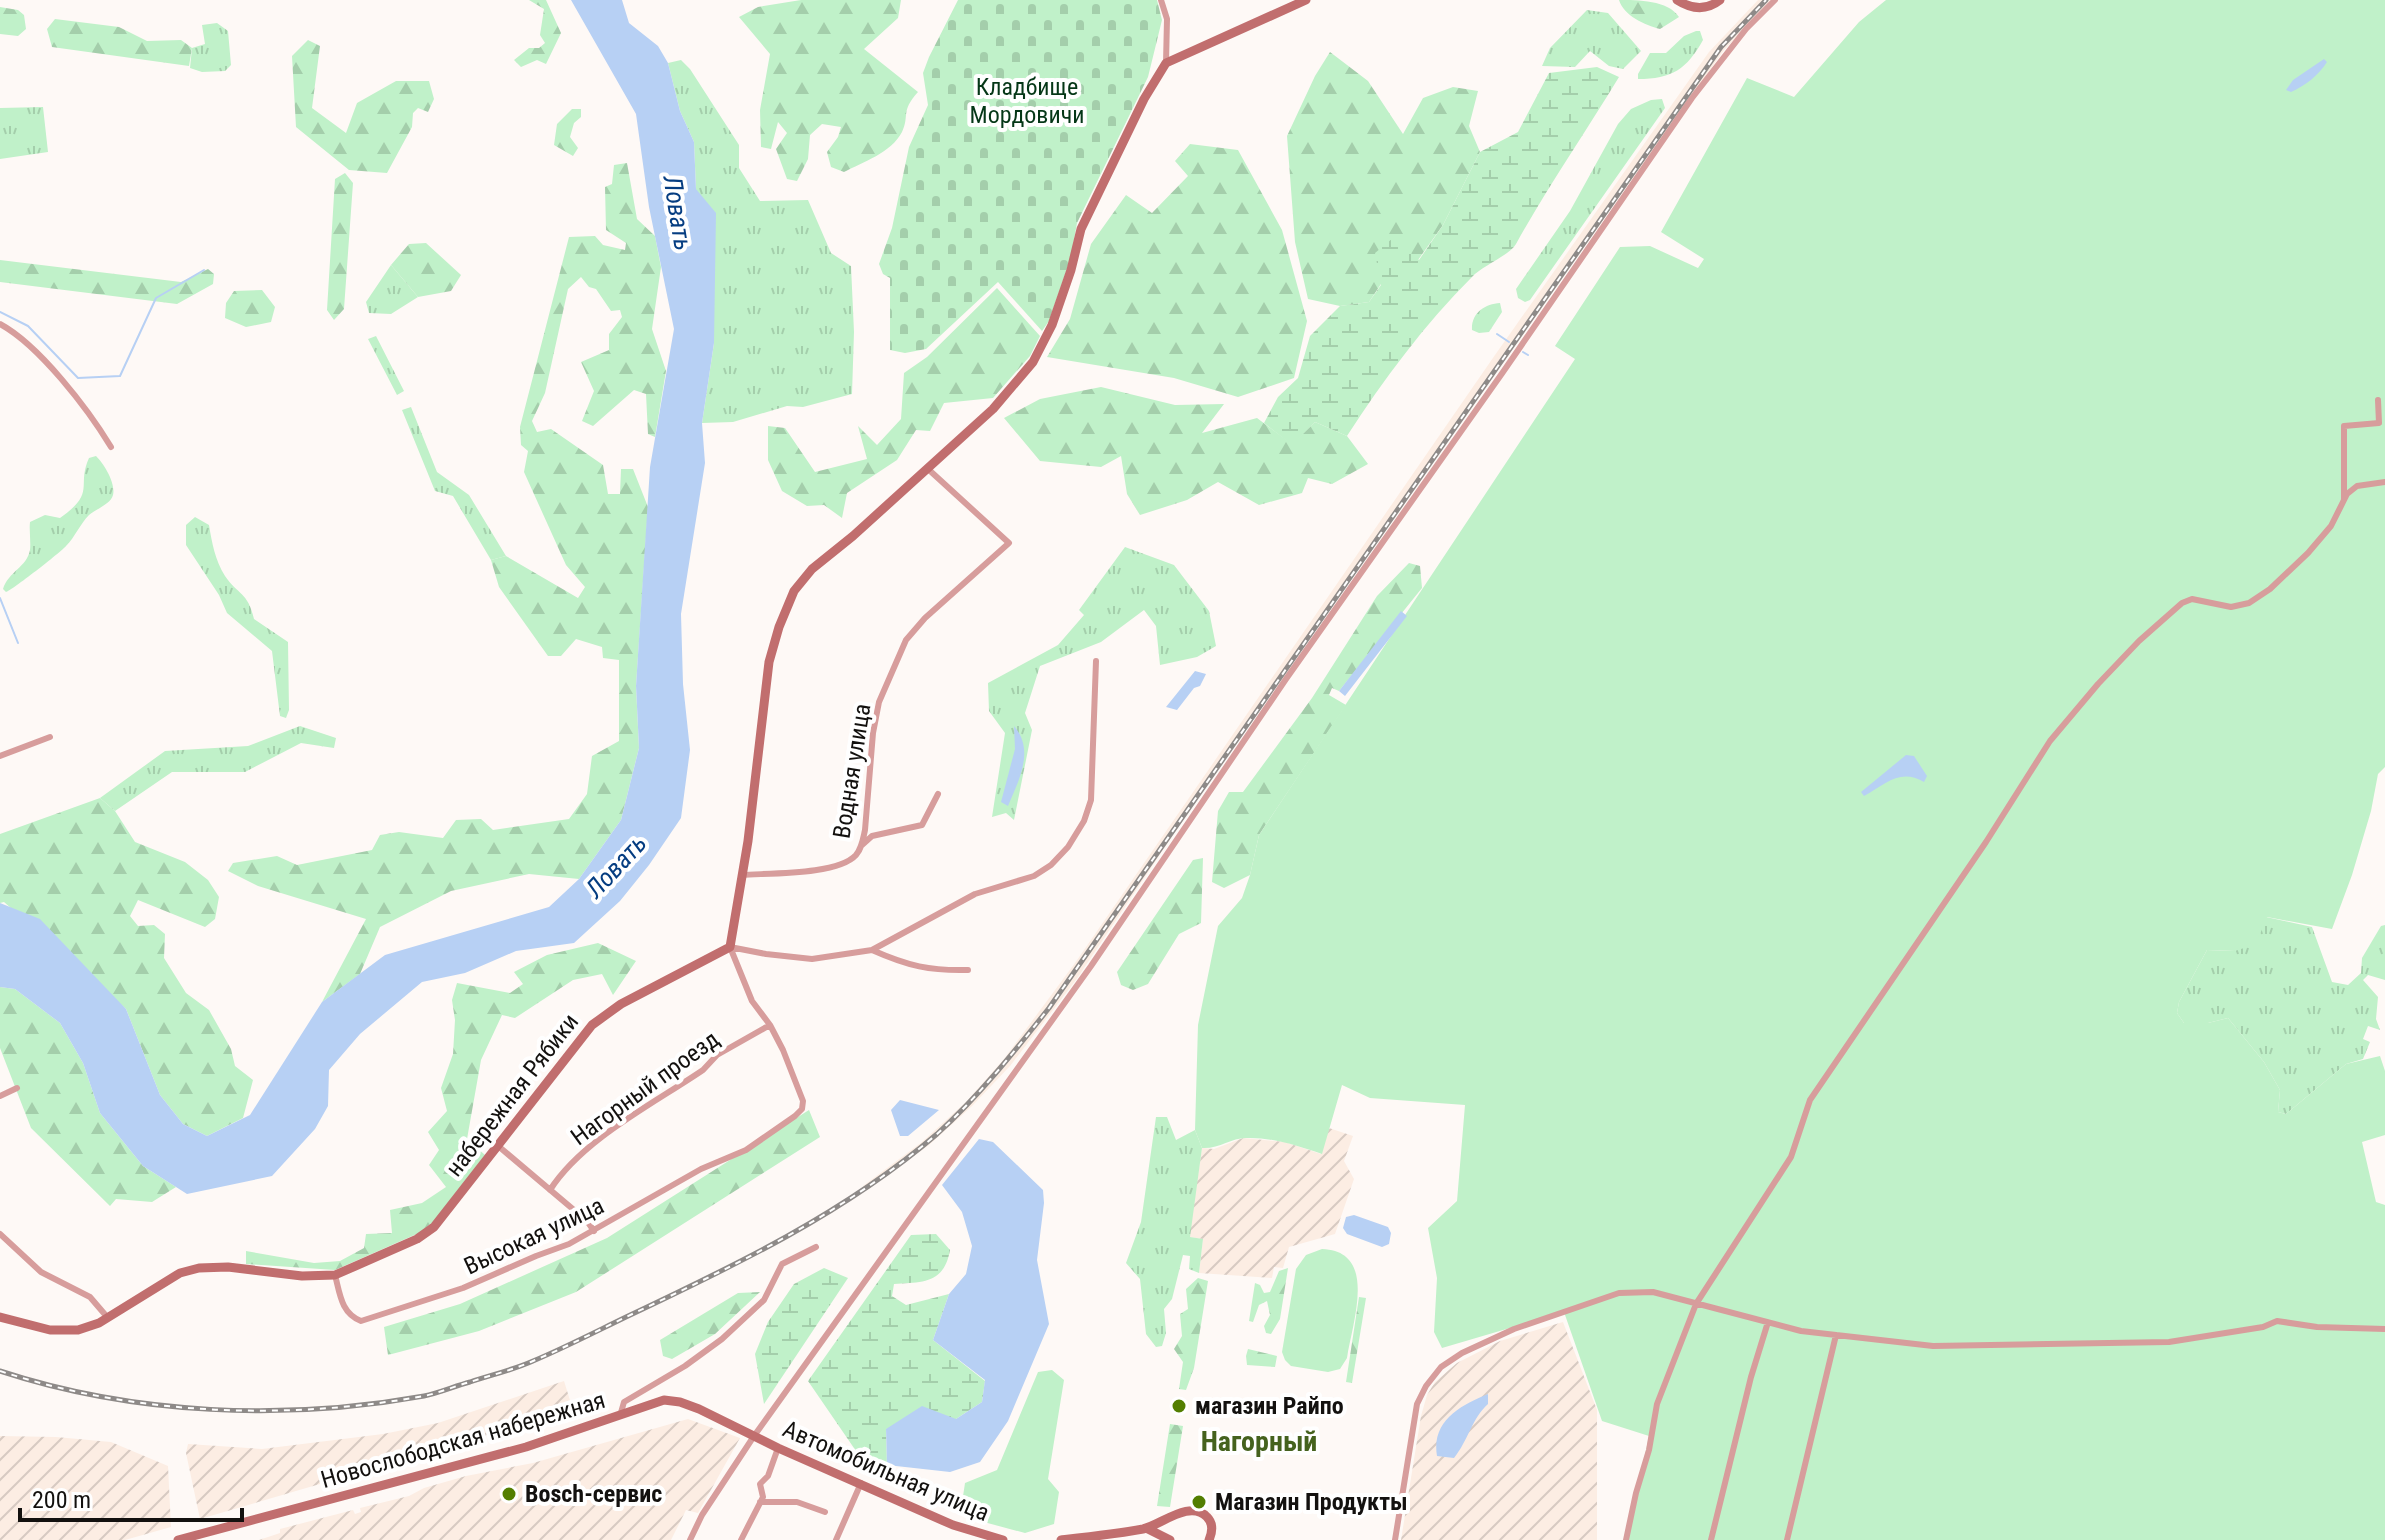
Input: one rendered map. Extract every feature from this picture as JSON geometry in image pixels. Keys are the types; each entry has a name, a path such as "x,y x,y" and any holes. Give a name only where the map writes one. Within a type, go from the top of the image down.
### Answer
{"street":[{"path":"770,1025 752,1001 730,947 769,662 779,627 794,591 812,569 853,536 993,409 1033,362 1057,311 1081,229 1144,99 1166,63 1167,19 1161,0"},
{"path":"1166,63 1306,0"},
{"path":"1677,0 1690,8 1712,6 1720,0"},
{"path":"690,1540 702,1515 754,1436 1091,966 1286,679 1495,385 1692,98 1746,29 1775,0"},
{"path":"0,324 14,332 54,373 94,418 111,447"},
{"path":"2344,501 2344,426 2379,423 2382,410 2378,400"},
{"name":"Водная улица","path":"742,875 824,868 856,856 862,845 879,702 906,640 925,618 1009,543 928,469"},
{"path":"1626,1540 1649,1450 1657,1404 1696,1304 1791,1157 1810,1100 1986,842 2050,741 2139,641 2182,603 2192,599 2231,607 2249,603 2270,589 2308,553 2331,526 2344,501 2357,486 2385,482"},
{"path":"730,947 812,959 872,950 975,894 1034,876 1051,865 1068,847 1084,821 1091,800 1096,661"},
{"path":"0,756 50,737"},
{"path":"862,845 872,836 922,825 938,794"},
{"name":"набережная Рябики","path":"0,1317 50,1330 78,1330 108,1318 180,1273 199,1268 228,1267 302,1276 335,1275 426,1233 577,1041 601,1017 730,947"},
{"path":"872,950 903,964 933,971 968,970"},
{"name":"Высокая улица","path":"335,1275 343,1308 351,1317 361,1321 463,1288 569,1244 701,1169 746,1150 802,1109 803,1101 770,1025"},
{"name":"Нагорный проезд","path":"550,1190 560,1175 592,1145 703,1070 717,1055 770,1025"},
{"path":"0,1096 17,1088"},
{"path":"497,1145 587,1221 594,1231"},
{"path":"0,1234 41,1272 90,1297 108,1318"},
{"path":"620,1416 624,1402 697,1358 750,1315 764,1300 782,1264 816,1247"},
{"path":"1395,1540 1417,1404 1441,1367 1462,1353 1514,1329 1619,1293 1653,1292 1801,1331 1933,1346 2169,1342 2263,1327 2277,1321 2317,1327 2385,1329"},
{"path":"1711,1540 1751,1377 1768,1322"},
{"path":"1787,1540 1836,1335"},
{"name":"Новослободская набережная","path":"178,1540 526,1447 664,1400 680,1402 754,1436"},
{"name":"Автомобильная улица","path":"754,1436 953,1525 1003,1540"},
{"path":"741,1540 763,1497 760,1484 768,1476 778,1448"},
{"path":"836,1540 861,1483"},
{"path":"760,1502 797,1502 825,1512"},
{"path":"1061,1540 1146,1528 1176,1514 1198,1511 1207,1516 1212,1524 1209,1540"},
{"path":"1146,1528 1170,1540"}],"shaded area":[{"path":"1758,0 1772,0 1724,50 1627,186 1189,811 1076,980 1010,1066 972,1106 929,1145 867,1190 863,1186 922,1142 966,1102 1004,1059 1075,963 1495,355 1709,52"},
{"path":"1329,1128 1353,1136 1344,1161 1354,1179 1335,1234 1289,1247 1283,1268 1274,1267 1272,1278 1199,1273 1203,1239 1189,1237 1202,1148 1214,1149 1243,1138 1285,1142 1321,1154"},
{"path":"1563,1322 1597,1410 1597,1540 1401,1540 1421,1416 1427,1395 1435,1382 1457,1363 1500,1341"},
{"path":"564,1381 573,1410 200,1519 186,1453 188,1444 262,1449 383,1434 438,1423"},
{"path":"688,1419 740,1438 698,1513 686,1510 671,1540 259,1540 280,1533 280,1529 353,1510 355,1514 361,1512 360,1508 409,1496 424,1488 466,1476 533,1463"},
{"path":"0,1436 111,1442 168,1466 171,1527 125,1540 0,1540"}],"green space":[{"path":"529,0 546,0 561,33 546,64 537,60 521,67 514,60 529,48 539,48 545,43 540,35 544,9"},
{"path":"801,0 901,0 898,18 864,49 918,92 907,109 902,132 891,146 844,172 831,167 827,152 841,127 822,124 810,135 808,159 797,181 787,179 776,149 787,133 778,122 771,149 761,147 760,110 770,54 739,17 758,7"},
{"name":"Кладбище Мордовичи","path":"958,0 1157,0 1162,20 1148,77 1077,223 1071,257 1049,321 1042,331 998,282 926,349 905,353 890,350 890,278 883,274 879,264 892,228 909,147 928,105 923,73"},
{"path":"1619,0 1660,4 1679,17 1660,29 1630,15"},
{"path":"1886,0 2385,0 2385,767 2378,774 2371,811 2332,929 2267,917 2256,944 2235,951 2207,950 2179,1002 2177,1013 2184,1023 2208,1023 2228,1018 2264,1062 2280,1090 2278,1112 2286,1114 2346,1064 2380,1056 2385,1071 2385,1135 2362,1142 2376,1202 2385,1205 2385,1540 1627,1540 1649,1436 1602,1421 1564,1312 1442,1348 1434,1332 1437,1278 1428,1228 1457,1201 1465,1105 1370,1098 1342,1085 1322,1154 1256,1138 1240,1138 1202,1148 1195,1130 1198,1025 1218,926 1242,898 1259,835 1575,359 1555,346 1620,247 1650,246 1698,268 1704,259 1661,232 1747,78 1794,97 1859,22"},
{"path":"0,7 18,10 24,15 26,29 18,36 0,34"},
{"path":"1587,10 1608,13 1641,51 1623,69 1609,66 1590,51 1575,67 1542,66 1550,48"},
{"path":"55,19 119,27 147,41 181,40 192,48 189,66 52,47 47,29"},
{"path":"217,23 228,31 231,65 225,71 202,72 190,68 192,48 205,44 202,25"},
{"path":"1700,31 1703,40 1684,65 1660,77 1638,79 1650,53 1666,53 1684,36"},
{"path":"308,40 320,46 312,108 346,133 357,103 396,81 429,81 434,99 428,112 418,108 413,113 412,127 387,173 349,170 296,127 292,56"},
{"path":"1330,52 1368,81 1403,134 1423,98 1453,87 1478,91 1469,126 1480,152 1443,225 1418,260 1381,284 1369,302 1340,306 1308,299 1295,242 1287,136 1315,76"},
{"path":"681,60 739,145 739,168 760,201 808,200 831,253 851,266 854,332 852,394 803,407 787,406 733,422 702,423 714,343 696,189 694,142 680,111 668,63"},
{"path":"1597,67 1619,77 1516,244 1477,273 1437,314 1390,373 1347,436 1315,422 1292,445 1264,423 1278,397 1298,378 1310,336 1340,306 1369,302 1381,285 1375,253 1393,238 1419,260 1443,225 1480,152 1518,132 1549,73"},
{"path":"1662,99 1665,108 1530,300 1525,302 1518,298 1516,289 1570,211 1618,124 1631,109 1651,100"},
{"path":"43,107 48,152 0,159 0,108"},
{"path":"572,109 581,109 581,117 574,123 570,137 578,148 573,156 554,145 557,124"},
{"path":"1190,144 1238,150 1282,230 1307,321 1294,378 1238,397 1174,378 1047,357 1070,319 1091,244 1126,195 1152,213 1188,176 1175,161"},
{"path":"627,163 637,219 655,236 661,267 652,329 666,371 655,437 648,434 646,394 634,390 593,426 582,421 594,391 581,362 609,350 609,334 622,317 620,310 611,311 596,289 589,287 581,277 568,289 545,393 532,421 537,432 551,429 603,465 608,494 620,494 621,469 633,469 648,507 636,686 639,748 621,820 579,879 529,874 451,891 380,927 360,974 322,1002 366,919 258,886 228,871 233,863 277,856 297,865 372,850 380,835 399,832 443,838 456,820 481,819 493,830 569,819 587,794 592,756 619,741 619,660 603,658 602,647 576,639 561,656 548,656 499,587 491,560 506,556 578,598 585,587 566,565 524,472 528,451 521,445 520,427 569,237 595,236 603,245 625,250 626,243 606,230 605,187 612,184 614,165"},
{"path":"345,173 353,183 344,309 334,320 327,310 335,179"},
{"path":"426,243 461,275 451,291 418,297 391,265 409,244"},
{"path":"0,260 181,282 208,269 214,274 213,284 177,304 0,282"},
{"path":"391,265 418,297 391,314 369,313 366,302"},
{"path":"997,288 1040,336 1030,356 993,398 944,403 930,431 916,430 897,460 847,493 842,518 824,505 807,506 782,491 768,460 768,426 785,428 815,472 867,459 858,426 877,445 901,419 904,373 927,357"},
{"path":"262,290 275,307 271,322 246,327 225,318 226,303 234,291"},
{"path":"1500,303 1502,312 1489,332 1472,330 1480,310"},
{"path":"376,336 404,391 397,395 368,339"},
{"path":"1101,387 1175,405 1224,404 1202,433 1257,418 1292,444 1315,422 1347,436 1368,464 1332,484 1308,478 1302,493 1259,505 1218,482 1187,500 1140,515 1127,494 1121,456 1101,467 1040,461 1004,418 1040,399"},
{"path":"411,407 437,472 469,495 506,556 491,560 453,496 435,491 402,410"},
{"path":"96,456 111,479 112,498 89,515 62,550 6,592 3,589 5,583 28,556 30,522 45,515 60,518 78,502 84,489 89,458"},
{"path":"195,517 209,525 214,551 222,570 246,599 254,619 288,642 289,710 286,718 280,716 272,651 227,613 219,595 186,545 186,525"},
{"path":"1125,547 1174,565 1209,611 1216,646 1197,657 1160,665 1156,626 1144,610 1101,642 1040,666 1025,713 1032,730 1014,820 1006,813 992,817 1005,733 989,711 988,683 1058,645 1084,615 1079,610"},
{"path":"1409,563 1420,566 1422,588 1339,691 1332,688 1329,695 1346,705 1259,835 1250,875 1224,888 1212,882 1218,811 1229,792 1243,792 1312,698 1377,596"},
{"path":"300,726 336,738 334,748 301,743 245,772 172,772 115,811 100,798 165,751 248,746"},
{"path":"100,798 115,811 135,842 185,862 208,880 219,897 215,919 205,927 138,900 130,916 138,926 154,925 165,934 164,958 186,993 209,1010 231,1049 235,1066 253,1080 243,1118 207,1136 183,1124 160,1095 126,1009 4,902 0,903 0,834"},
{"path":"1203,858 1201,923 1179,934 1148,984 1133,990 1121,985 1117,972 1193,860"},
{"path":"2266,917 2312,927 2332,982 2348,985 2361,973 2362,958 2381,926 2385,925 2385,980 2368,975 2363,980 2378,997 2376,1019 2380,1030 2368,1026 2363,1039 2370,1042 2363,1059 2346,1064 2286,1114 2278,1112 2280,1090 2264,1062 2228,1018 2208,1023 2184,1023 2177,1013 2179,1002 2207,950 2235,951"},
{"path":"598,943 636,961 613,995 602,974 573,980 515,1018 502,1015 481,1060 467,1139 485,1155 433,1222 419,1233 335,1270 246,1264 246,1251 314,1263 340,1261 364,1248 366,1234 392,1233 390,1210 422,1203 446,1187 429,1165 439,1150 428,1132 447,1111 441,1088 453,1054 455,1020 452,1000 457,983 510,993 523,984 514,972 547,955"},
{"path":"0,987 15,989 60,1023 83,1063 100,1113 143,1166 176,1187 152,1202 116,1199 110,1206 31,1128 0,1048"},
{"path":"809,1110 820,1137 576,1292 479,1331 388,1355 384,1327 460,1304 607,1238"},
{"path":"1156,1117 1167,1117 1176,1140 1195,1130 1202,1148 1190,1237 1203,1239 1199,1273 1189,1269 1190,1256 1183,1255 1172,1299 1164,1309 1166,1333 1162,1346 1156,1347 1146,1334 1140,1279 1126,1263 1141,1222"},
{"path":"936,1234 950,1250 943,1269 931,1279 894,1284 892,1296 906,1305 949,1294 933,1340 985,1381 982,1402 956,1419 886,1429 887,1465 856,1451 808,1381 911,1235"},
{"path":"1322,1249 1340,1253 1351,1262 1358,1291 1347,1358 1340,1369 1328,1372 1291,1366 1282,1352 1296,1269 1306,1255"},
{"path":"824,1268 848,1278 764,1404 755,1354 768,1322 794,1284"},
{"path":"1288,1268 1280,1319 1271,1334 1266,1333 1264,1326 1270,1315 1267,1301 1259,1305 1253,1322 1249,1321 1255,1283 1264,1293 1270,1292 1279,1271"},
{"path":"1198,1278 1208,1281 1194,1368 1186,1390 1179,1389 1183,1362 1174,1349 1182,1336 1180,1314 1188,1309 1186,1289"},
{"path":"760,1292 715,1334 672,1359 663,1356 660,1340 738,1293"},
{"path":"1359,1297 1366,1298 1352,1383 1346,1382"},
{"path":"1248,1349 1277,1356 1275,1367 1247,1365"},
{"path":"1052,1370 1064,1380 1048,1479 1059,1492 1054,1524 1025,1533 980,1521 962,1503 965,1483 997,1470 1038,1372"},
{"path":"1170,1424 1183,1426 1170,1507 1157,1506"}],"water":[{"name":"Ловать","path":"571,0 622,0 629,23 658,46 668,63 680,111 694,142 696,189 716,213 714,343 702,423 705,463 681,614 683,684 690,750 681,818 620,901 574,943 516,951 465,973 422,982 360,1034 329,1070 328,1106 315,1129 272,1176 187,1194 143,1166 100,1113 83,1063 60,1023 15,989 0,987 0,903 40,919 126,1009 160,1095 183,1124 207,1136 250,1115 322,1002 385,955 549,907 579,879 621,820 639,748 636,686 650,467 674,329 649,207 636,114"},
{"path":"2324,59 2327,62 2311,80 2291,92 2286,90 2293,80"},
{"path":"1401,611 1407,616 1345,696 1339,691"},
{"path":"1195,671 1206,674 1200,686 1194,688 1177,710 1166,707"},
{"path":"1014,726 1020,735 1024,755 1020,776 1008,806 1001,802 1015,749"},
{"path":"1906,755 1914,756 1927,776 1924,782 1900,777 1864,796 1861,792"},
{"path":"900,1100 939,1110 908,1136 900,1136 891,1110"},
{"path":"979,1139 993,1142 1043,1190 1037,1260 1049,1324 1008,1421 980,1462 950,1472 887,1465 886,1429 922,1406 956,1419 982,1402 985,1380 933,1340 949,1294 966,1274 972,1246 962,1212 942,1185"},
{"path":"1354,1215 1388,1227 1391,1233 1389,1244 1382,1247 1347,1234 1343,1228 1346,1217"},
{"path":"1488,1394 1488,1404 1454,1458 1437,1456 1436,1444 1443,1424 1458,1409"}],"waterway":[{"path":"0,312 28,326 78,378 120,376 156,298 204,270"},
{"path":"1497,334 1509,342"},
{"path":"1523,352 1528,355"},
{"path":"0,598 18,643"}],"railway":[{"path":"0,1371 103,1397 210,1409 318,1409 430,1395 525,1364 707,1278 827,1213 902,1162 937,1134 967,1104 1049,1008 1721,47 1766,0"}],"place":[{"name":"магазин Райпо","path":"1179,1406"},
{"name":"Bosch-сервис","path":"509,1494"},
{"name":"Магазин Продукты","path":"1199,1502"}],"district":[{"name":"Нагорный","path":"1259,1441"}]}
